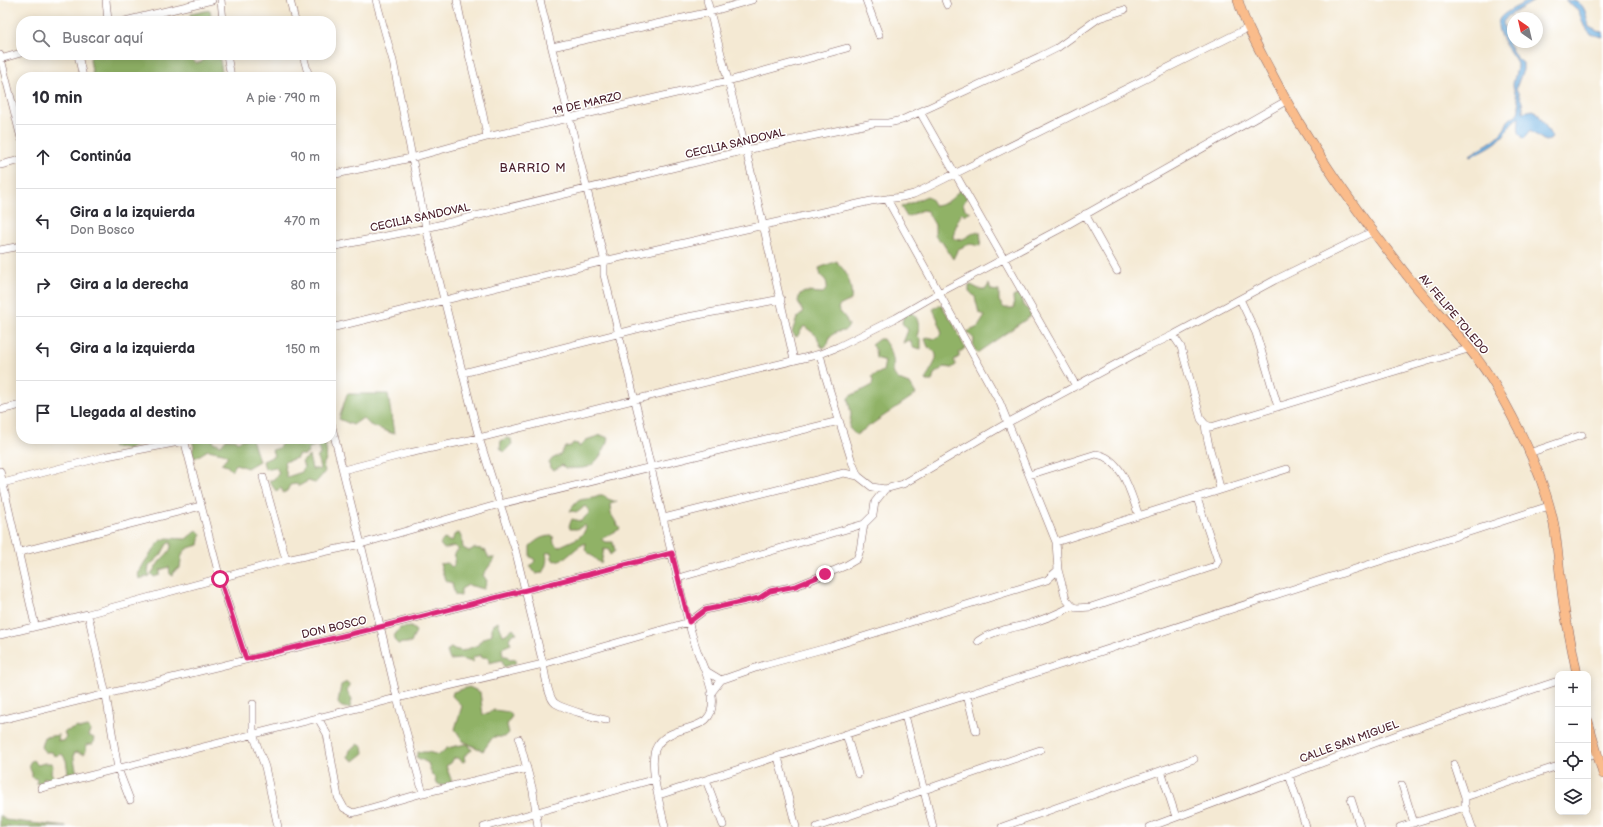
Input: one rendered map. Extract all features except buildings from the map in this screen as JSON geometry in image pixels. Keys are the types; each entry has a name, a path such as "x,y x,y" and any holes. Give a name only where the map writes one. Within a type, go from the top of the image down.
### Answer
{"main road":[{"name":"AV. FELIPE TOLEDO","path":"1238,0 1248,28 1286,101 1335,180 1409,278 1479,361 1496,386 1529,454 1549,506 1554,525 1565,612 1576,671"},
{"path":"1591,743 1592,754 1603,774"}],"street":[{"path":"106,0 108,16"},
{"path":"146,16 212,0"},
{"path":"221,0 223,16"},
{"path":"290,0 294,16"},
{"path":"376,0 393,61 426,228 479,438 516,549 551,696 555,703 598,719 606,720"},
{"path":"457,0 462,27 477,84 487,137"},
{"path":"540,0 570,118 604,261 604,275 636,399 678,578 689,622 698,652 706,671 711,693 712,712 706,721 669,735 661,741 656,749 653,759 655,779 665,827"},
{"path":"707,0 764,224 794,360"},
{"path":"552,47 710,12 752,0"},
{"path":"866,0 879,35"},
{"name":"CECILIA SANDOVAL","path":"336,246 426,228 587,190 746,150 873,123 888,123 902,120 1039,57 1057,48 1099,18 1124,10"},
{"path":"336,327 445,299 764,224 871,201 914,194 1248,28"},
{"name":"19 DE MARZO","path":"336,173 411,158 487,137 728,81 847,48"},
{"path":"16,54 0,58 16,119"},
{"path":"79,60 82,72"},
{"path":"228,60 230,72"},
{"path":"304,60 308,72"},
{"path":"343,470 820,354 838,347 896,318 1286,101"},
{"path":"920,112 1076,386"},
{"path":"0,165 16,161"},
{"path":"887,199 1000,403 1009,422 1056,542 1060,583 1066,599 1072,606 1081,608 1091,607 1215,566 1218,561 1197,498"},
{"path":"1085,214 1116,271"},
{"path":"664,518 844,473 858,476 872,487 885,489 903,484 1009,422 1144,348 1173,335 1374,231"},
{"path":"0,250 16,247"},
{"path":"463,373 672,320 781,299"},
{"path":"1240,299 1256,333 1278,407"},
{"path":"1173,335 1181,347 1201,419 1205,424 1211,427 1468,349"},
{"path":"820,354 839,421 858,476"},
{"path":"0,410 16,406"},
{"path":"0,635 35,625 88,614 286,560 361,544 500,504 839,421"},
{"path":"1205,424 1206,440 1217,471 1220,490"},
{"path":"1529,454 1582,435"},
{"path":"336,443 397,698 423,793"},
{"path":"3,483 107,456 165,444"},
{"path":"185,444 220,579 246,659"},
{"path":"1029,475 1096,454 1102,455 1115,465 1121,472 1140,516"},
{"path":"1056,542 1287,469"},
{"path":"0,470 20,552 35,625"},
{"path":"263,477 286,560"},
{"path":"678,578 864,524 873,515 875,502 885,489"},
{"path":"20,552 201,506"},
{"path":"659,796 1549,506"},
{"path":"41,788 397,698 543,664 689,622 705,610 759,598 770,591 796,586 845,566 857,559 864,524"},
{"name":"DON BOSCO","path":"0,720 380,627 672,553"},
{"path":"711,693 721,680 764,665 1047,580 1058,570"},
{"path":"1047,580 1060,583"},
{"path":"978,641 987,635 1001,630 1060,614 1072,606"},
{"path":"88,614 106,695 118,769 130,800"},
{"path":"706,671 721,680"},
{"name":"CALLE SAN MIGUEL","path":"1150,827 1402,733 1555,682"},
{"path":"967,695 976,731"},
{"path":"253,704 253,734 266,767 278,827"},
{"path":"905,715 933,827"},
{"path":"318,718 327,734 336,791 344,808 353,813 423,793 527,768"},
{"path":"846,734 858,774"},
{"path":"520,738 533,792 538,827"},
{"path":"817,827 1040,750"},
{"path":"778,756 796,827"},
{"path":"1002,827 1194,759"},
{"path":"1454,764 1465,797 1465,807 1472,827"},
{"path":"1465,797 1555,767"},
{"path":"1161,771 1176,817"},
{"path":"1289,775 1306,827"},
{"path":"484,827 655,779"},
{"path":"706,780 722,824"},
{"path":"1402,785 1414,823"},
{"path":"1351,799 1360,827"},
{"path":"1400,827 1465,807"}],"green space":[{"path":"210,10 211,16 190,16 191,14"},
{"path":"90,60 192,60 197,63 202,62 203,60 220,60 222,72 92,72"},
{"path":"960,189 967,197 963,204 965,209 971,212 966,215 961,213 953,238 961,239 973,233 980,232 981,240 980,246 970,244 958,249 953,259 942,242 935,236 935,225 927,211 922,210 907,217 901,207 927,196 935,206 943,204 956,195"},
{"path":"837,261 845,272 850,286 851,300 839,306 838,309 846,319 849,326 844,331 837,332 830,336 828,344 823,348 820,345 817,336 804,326 797,337 792,332 797,318 803,313 798,301 800,294 805,292 823,293 827,284 821,276 819,268"},
{"path":"989,284 991,290 999,291 999,301 1004,308 1014,308 1013,297 1017,295 1021,298 1023,305 1027,308 1031,316 977,353 973,346 974,339 967,332 978,327 985,316 979,313 975,297 969,291 969,286 971,285 979,289 986,289"},
{"path":"941,305 953,323 965,348 959,353 959,357 954,360 956,365 952,368 944,367 934,374 932,381 926,381 936,359 936,354 928,347 925,339 927,337 936,339 942,333 939,321 933,309"},
{"path":"912,313 917,318 919,324 917,336 921,340 921,349 913,347 910,340 903,343 908,330 902,323 903,318 907,314"},
{"path":"879,339 883,339 892,354 893,371 896,377 901,381 910,384 916,394 856,435 849,428 851,414 848,398 872,385 873,380 871,377 883,371 885,361 876,358 875,349 871,345"},
{"path":"347,394 388,394 394,434 370,425 363,418 353,425 339,419"},
{"path":"601,435 608,438 607,442 601,455 592,465 583,468 565,468 562,465 554,470 550,468 549,463 552,459 560,455 565,447 571,446 573,443 578,444 579,447 586,440"},
{"path":"507,438 511,439 512,444 504,452 500,448 501,441"},
{"path":"112,444 141,444 127,450 121,447 113,448"},
{"path":"193,444 254,444 259,461 247,468 236,464 232,471 227,466 221,464 227,455 208,450 195,458 192,453"},
{"path":"281,444 325,444 326,459 323,465 325,471 315,483 308,481 299,486 296,484 290,485 287,491 283,493 281,488 276,491 269,481 274,479 279,473 276,467 265,469 263,461 274,456 272,450 279,448","holes":["318,445 320,455 317,457 320,468 319,470 312,469 309,456 302,462 304,467 302,472 287,477 284,462 297,458 298,455 305,455 308,453 309,448"]},
{"path":"605,496 608,499 617,502 610,504 611,514 620,529 601,539 605,542 613,542 615,551 610,555 609,550 604,549 601,564 585,550 586,543 569,555 554,561 551,552 546,553 547,561 545,568 542,573 536,574 530,566 535,561 530,557 530,546 543,537 553,536 554,543 558,547 578,538 583,534 586,528 585,525 577,529 570,529 569,526 572,519 581,521 590,512 585,506 578,512 570,511 580,500"},
{"path":"197,530 201,534 199,545 189,548 182,554 180,568 174,571 173,576 170,574 169,567 160,570 160,575 154,577 151,574 160,561 170,551 171,542 167,544 161,555 149,566 148,572 150,576 139,579 138,574 144,563 160,541 167,538 186,539"},
{"path":"459,533 462,539 463,548 469,551 474,548 481,549 483,551 485,550 489,558 495,558 483,575 487,581 484,589 468,585 461,589 461,596 455,595 452,583 445,580 440,564 447,563 452,567 454,565 455,553 459,550 454,546 444,549 440,544 444,539 452,542 454,535"},
{"path":"498,622 503,635 513,628 517,633 512,634 509,639 511,644 502,649 503,656 507,656 510,660 516,659 516,663 504,667 502,660 489,663 489,660 486,657 481,658 481,655 473,657 473,662 460,659 450,660 447,652 450,648 462,651 478,645 480,641 492,634 492,626"},
{"path":"411,627 416,631 411,643 398,644 394,640 394,636 400,628"},
{"path":"347,682 350,685 347,691 352,699 350,708 342,707 338,703 341,685"},
{"path":"469,687 480,692 483,715 494,710 509,712 512,716 507,725 509,733 505,737 493,737 483,751 463,741 455,729 462,706 452,696 453,692"},
{"path":"78,727 79,729 87,727 91,730 88,735 94,738 93,744 86,745 86,751 84,754 74,753 76,777 74,779 71,776 61,781 49,783 50,780 44,777 43,784 36,783 37,779 32,777 30,769 30,762 33,760 38,765 52,763 53,767 51,772 54,779 68,773 66,760 62,754 54,756 52,752 45,752 41,747 44,737 59,735 58,741 64,741 66,737 64,732"},
{"path":"358,744 363,747 364,753 354,761 348,757 350,750"},
{"path":"466,744 469,745 472,750 464,756 465,761 463,762 458,758 454,758 451,763 446,766 452,782 446,786 435,782 436,779 432,775 428,763 416,757 418,752 428,752 439,755 447,748"},
{"path":"0,814 5,820 67,827 0,827"}],"water":[{"path":"1529,0 1536,0 1515,12 1507,12"},
{"path":"1565,0 1572,0 1580,4 1585,11 1589,27 1603,32 1603,37 1590,34 1584,26 1579,12"},
{"path":"1507,12 1507,17 1503,22 1507,39 1507,47 1501,36 1498,25 1499,20"},
{"path":"1508,48 1511,48 1515,55 1523,63 1523,70 1516,88 1522,103 1523,112 1533,110 1537,112 1552,137 1550,140 1545,141 1530,131 1524,139 1519,131 1519,117 1511,124 1496,143 1471,156 1470,155 1499,136 1504,130 1508,121 1519,111 1519,105 1513,84 1517,70 1516,61"}],"district":[{"name":"BARRIO M","path":"533,168"}],"route":[{"path":"220,579 246,659 380,627 672,553 689,622 705,610 759,598 770,591 796,586 825,574"}]}
